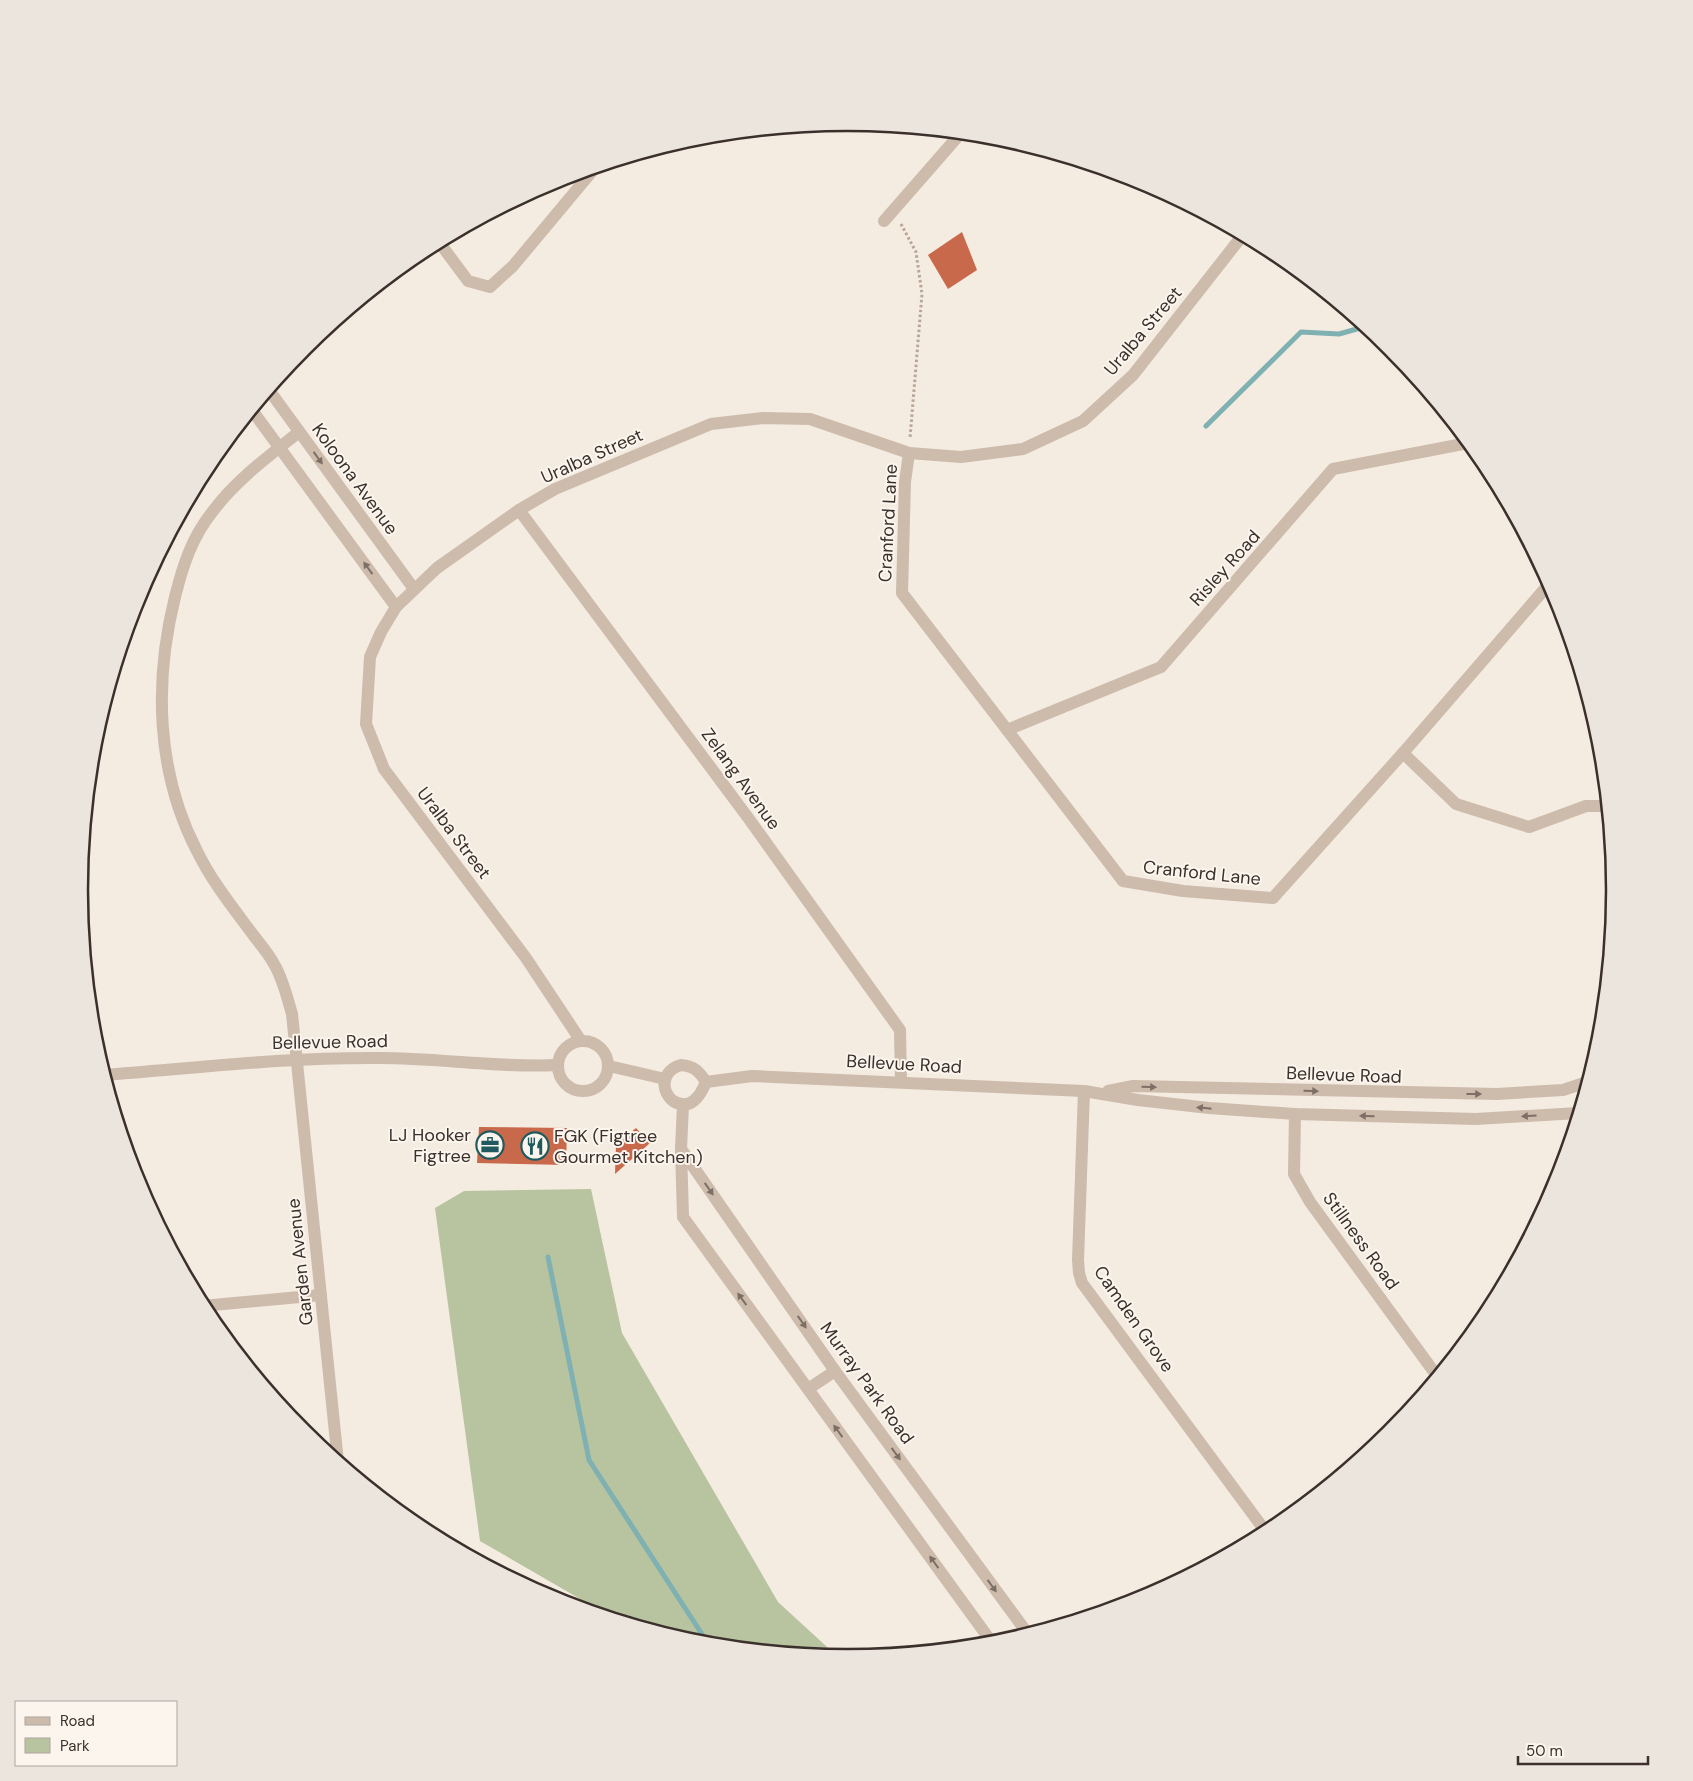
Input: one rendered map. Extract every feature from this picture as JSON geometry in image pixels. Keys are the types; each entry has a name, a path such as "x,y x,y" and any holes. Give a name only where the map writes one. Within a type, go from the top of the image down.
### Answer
{"street":[{"path":"884,221 955,140"},
{"path":"443,248 468,281 490,287 513,266 585,178"},
{"name":"Uralba Street","path":"581,1041 526,958 384,769 366,724 370,658 380,632 396,607 437,568 519,510 555,490 711,424 763,418 810,419 909,453 961,457 1023,450 1083,421 1133,375 1238,241"},
{"name":"Koloona Avenue","path":"272,395 414,589"},
{"path":"255,414 396,607"},
{"name":"Garden Avenue","path":"299,432 233,487 212,511 185,559 168,627 162,664 161,701 167,762 185,826 214,881 274,964 292,1014 337,1453"},
{"name":"Risley Road","path":"1007,730 1161,667 1333,469 1461,444"},
{"name":"Cranford Lane","path":"909,453 905,482 902,593 1123,881 1183,891 1273,898 1403,753 1544,590"},
{"name":"Zelang Avenue","path":"519,510 749,818 900,1030 901,1081"},
{"path":"1403,753 1456,804 1529,827 1586,806 1600,806"},
{"path":"581,1041 597,1044 603,1050 609,1066 602,1083 587,1091 570,1088 559,1074 558,1065 565,1049 581,1041"},
{"name":"Bellevue Road","path":"110,1075 297,1058 381,1058 527,1067 558,1065"},
{"path":"681,1065 690,1066 697,1070 706,1082 697,1100 683,1105 676,1103 668,1096 665,1079 670,1070 681,1065"},
{"path":"609,1066 665,1079"},
{"name":"Bellevue Road","path":"706,1082 752,1076 901,1081 1100,1092 1147,1101 1295,1114 1476,1119 1570,1118"},
{"name":"Bellevue Road","path":"1100,1092 1133,1086 1497,1094 1564,1090 1581,1084"},
{"name":"Camden Grove","path":"1084,1091 1078,1260 1082,1283 1262,1526"},
{"path":"683,1105 681,1149 683,1217 987,1636"},
{"name":"Stillness Road","path":"1295,1114 1294,1174 1310,1202 1434,1371"},
{"name":"Murray Park Road","path":"681,1149 835,1371 1024,1628"},
{"path":"211,1305 321,1295"},
{"path":"808,1389 835,1371"}],"path":[{"path":"893,211 916,252 922,294 909,453"}],"green space":[{"path":"591,1189 622,1333 778,1602 830,1649 747,1643 698,1635 650,1624 588,1604 480,1541 435,1208 464,1191"}],"building":[{"path":"962,232 977,270 948,289 928,255"},
{"name":"FGK (Figtree Gourmet Kitchen)","path":"479,1127 567,1128 566,1165 477,1163"},
{"path":"636,1128 650,1143 615,1174 616,1145"}],"waterway":[{"path":"1206,426 1301,332 1339,334 1357,329"},
{"path":"548,1257 589,1460 703,1636"}],"place":[{"name":"LJ Hooker Figtree","path":"490,1145"},
{"name":"FGK (Figtree Gourmet Kitchen)","path":"535,1146"}]}
